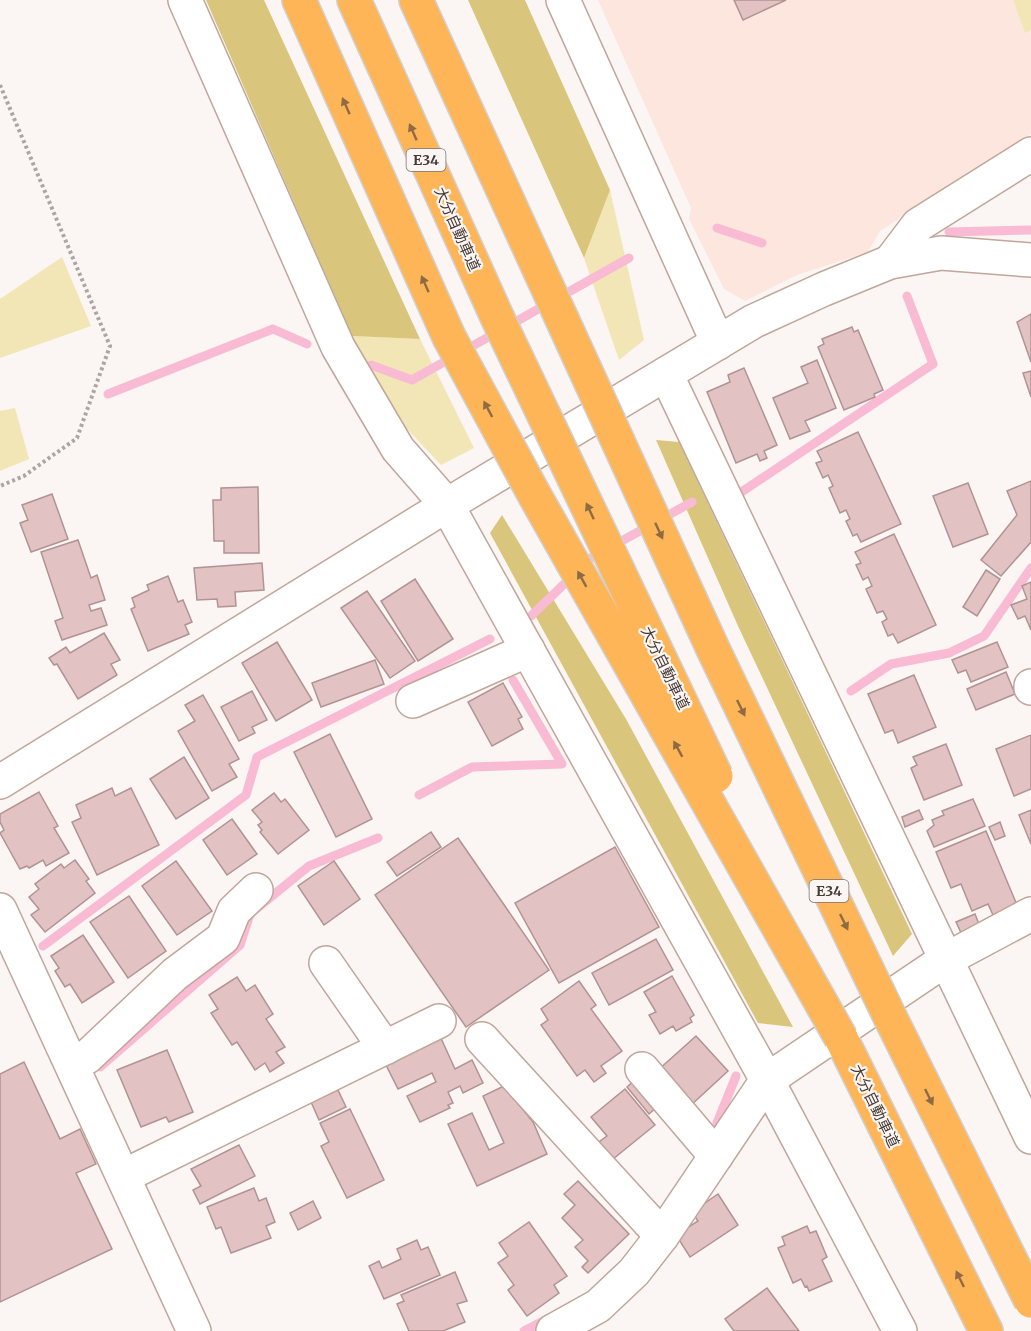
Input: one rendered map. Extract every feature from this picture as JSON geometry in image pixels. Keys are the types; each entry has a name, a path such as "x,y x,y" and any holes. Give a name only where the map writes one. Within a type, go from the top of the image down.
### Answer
{"highway":[{"path":"298,0 449,337 535,496 841,1038"},
{"name":"大分自動車道","path":"354,0 498,319 841,1038 986,1331"},
{"name":"E34","path":"416,0 556,289 634,478 713,649 1031,1302"},
{"path":"439,0 556,289"}],"street":[{"path":"185,0 338,347 398,449 447,505 767,1080 900,1331"},
{"path":"563,0 718,343"},
{"path":"890,262 918,225 1031,154"},
{"path":"0,782 447,505 753,321 890,262 941,253 1031,260"},
{"path":"666,374 1031,1137"},
{"path":"412,701 528,650"},
{"path":"73,1064 87,1057 175,975 222,938 234,911 256,890"},
{"path":"0,910 73,1064 194,1331"},
{"path":"553,1331 598,1306 634,1272 662,1236 767,1080 945,960 1031,914"},
{"path":"326,963 385,1048"},
{"path":"971,1014 1029,1079"},
{"path":"124,1176 439,1021"},
{"path":"482,1039 662,1236"},
{"path":"642,1069 716,1156"}],"path":[{"path":"0,85 110,346 77,438 24,476 0,486"}],"shaded area":[{"path":"206,0 264,0 420,339 352,336"},
{"path":"468,0 525,0 610,190 584,258"},
{"path":"598,0 1013,0 1025,32 1031,30 1031,134 880,231 868,252 797,275 745,301 724,289 689,219 691,208"},
{"path":"1013,0 1031,0 1031,30 1025,33"},
{"path":"610,190 644,340 619,360 584,258"},
{"path":"62,257 91,326 0,358 0,299"},
{"path":"352,336 420,339 474,448 441,465 395,416"},
{"path":"15,408 29,459 0,471 0,411"},
{"path":"656,440 679,442 912,934 893,956 738,626"},
{"path":"502,515 626,719 793,1027 758,1023 490,533"}],"building":[{"path":"734,0 786,0 743,20"},
{"path":"1031,314 1031,362 1017,322"},
{"path":"852,327 854,332 858,330 883,390 874,394 875,397 844,410 818,347 824,344 822,339"},
{"path":"817,360 836,408 805,421 810,431 790,439 773,398 808,383 801,367"},
{"path":"744,368 777,445 764,451 767,458 760,461 757,454 736,463 707,392 730,382 728,375"},
{"path":"1031,371 1031,397 1023,373"},
{"path":"858,432 901,524 861,542 857,534 853,536 846,521 850,519 846,510 840,513 829,488 833,486 828,475 823,478 816,463 822,461 817,451"},
{"path":"1031,481 1031,542 1001,576 981,560 1017,515 1007,491"},
{"path":"968,483 988,534 953,547 933,496"},
{"path":"258,487 259,553 224,553 224,541 214,541 213,500 221,500 221,488"},
{"path":"52,494 68,539 31,552 20,523 28,520 22,505"},
{"path":"894,534 936,625 898,643 893,634 888,636 882,622 887,619 883,611 877,613 866,589 872,586 868,577 863,580 856,565 861,563 855,552"},
{"path":"78,540 91,578 97,575 105,600 89,605 91,611 101,608 107,625 62,640 55,621 63,618 41,552"},
{"path":"262,563 264,590 235,592 236,606 218,607 217,599 197,600 194,568"},
{"path":"986,570 1000,579 977,616 963,607"},
{"path":"168,576 178,602 183,600 192,622 185,625 189,634 148,651 131,609 135,607 132,598 149,590 147,585"},
{"path":"415,579 453,639 418,661 381,601"},
{"path":"1031,582 1031,630 1025,616 1018,619 1011,605 1027,599 1022,586"},
{"path":"367,591 415,661 390,678 341,608"},
{"path":"104,633 120,660 111,664 117,675 78,699 57,664 54,665 49,658 66,647 70,653"},
{"path":"277,642 312,700 276,721 242,663"},
{"path":"997,642 1008,667 971,682 966,670 958,673 952,660"},
{"path":"375,660 384,684 321,707 312,683"},
{"path":"1006,672 1015,694 976,710 967,689"},
{"path":"914,675 936,727 898,743 893,730 885,733 868,694"},
{"path":"503,683 522,717 518,719 523,729 492,746 468,702"},
{"path":"252,691 267,720 252,727 255,733 239,741 221,707"},
{"path":"203,695 239,759 229,764 237,777 212,791 178,731 195,721 185,705"},
{"path":"330,734 372,819 336,837 294,752"},
{"path":"1031,735 1031,789 1014,796 996,749"},
{"path":"946,744 962,785 924,800 911,768 917,765 913,757"},
{"path":"184,757 209,798 176,819 150,779"},
{"path":"112,788 115,796 131,788 159,845 97,875 72,822 81,818 76,805"},
{"path":"39,792 58,826 54,828 69,853 46,866 43,860 29,868 27,866 20,869 0,833 4,830 0,822 0,814"},
{"path":"274,793 281,802 285,799 309,830 278,854 260,832 262,830 258,825 262,822 252,810"},
{"path":"973,799 985,826 934,847 927,831 934,825 932,820 944,815 942,811"},
{"path":"919,810 923,819 905,827 902,817"},
{"path":"1031,810 1031,844 1019,815"},
{"path":"232,819 257,854 227,875 203,840"},
{"path":"1000,822 1005,836 995,840 989,827"},
{"path":"986,831 1017,905 993,915 988,904 972,911 961,884 951,888 936,852"},
{"path":"431,832 441,847 397,876 387,862"},
{"path":"458,838 549,970 466,1027 375,895"},
{"path":"615,847 659,927 559,983 515,903"},
{"path":"75,860 89,879 86,881 95,893 45,932 31,915 39,909 29,897 39,889 35,884 61,864 64,868"},
{"path":"176,861 212,911 177,935 142,886"},
{"path":"334,861 360,899 324,925 298,886"},
{"path":"129,896 166,951 128,978 90,922"},
{"path":"975,914 981,929 963,937 956,922"},
{"path":"83,935 114,982 82,1003 70,984 65,987 55,971 59,968 51,956"},
{"path":"656,939 673,970 609,1005 592,973"},
{"path":"672,976 694,1015 690,1018 692,1022 676,1031 673,1026 660,1034 649,1015 656,1012 644,992"},
{"path":"237,977 246,991 255,985 273,1014 266,1019 285,1047 276,1052 284,1063 270,1072 265,1063 255,1070 237,1042 232,1045 211,1013 218,1009 209,995"},
{"path":"579,981 596,1005 591,1009 622,1051 601,1066 606,1073 594,1082 585,1070 577,1076 541,1025 548,1020 541,1009"},
{"path":"440,1036 455,1069 472,1060 483,1083 463,1093 460,1086 448,1092 453,1103 448,1105 450,1108 420,1122 407,1096 436,1082 432,1073 398,1089 385,1063"},
{"path":"696,1036 728,1071 689,1107 657,1071"},
{"path":"167,1050 193,1112 169,1122 166,1117 141,1127 117,1070"},
{"path":"24,1062 60,1139 80,1129 96,1164 76,1173 112,1249 0,1302 0,1074"},
{"path":"636,1079 658,1106 649,1114 627,1087"},
{"path":"504,1086 533,1122 547,1154 477,1186 448,1124 472,1113 489,1150 504,1143 483,1096"},
{"path":"625,1089 655,1125 613,1159 599,1142 607,1136 591,1117"},
{"path":"338,1090 346,1107 319,1120 311,1102"},
{"path":"350,1109 384,1180 347,1198 321,1146 329,1142 320,1123"},
{"path":"239,1145 255,1176 200,1204 193,1190 201,1186 191,1169"},
{"path":"578,1181 629,1234 588,1273 582,1267 588,1261 575,1247 583,1240 562,1218 575,1205 564,1194"},
{"path":"254,1188 259,1201 266,1198 275,1222 266,1226 271,1238 231,1253 221,1227 216,1229 207,1207"},
{"path":"718,1194 738,1225 690,1257 676,1235 698,1221 692,1212"},
{"path":"313,1201 321,1218 298,1230 290,1213"},
{"path":"529,1222 567,1276 554,1285 559,1293 527,1316 508,1290 514,1285 498,1263 508,1256 499,1243"},
{"path":"807,1226 810,1233 816,1231 827,1257 822,1260 832,1281 809,1291 801,1279 793,1283 778,1248 785,1245 782,1237"},
{"path":"417,1240 421,1250 428,1247 440,1275 384,1299 369,1266 379,1261 382,1268 401,1259 397,1249"},
{"path":"455,1272 467,1301 457,1304 465,1322 443,1331 409,1331 397,1304 404,1301 401,1295"},
{"path":"767,1288 799,1331 734,1331 725,1319"}],"waterway":[{"path":"717,228 762,243"},
{"path":"949,232 1031,230"},
{"path":"371,365 412,380 629,258"},
{"path":"740,493 933,364 907,296"},
{"path":"108,394 273,329 307,344"},
{"path":"531,616 591,558 692,502"},
{"path":"851,691 891,664 949,653 984,636 1031,568"},
{"path":"43,946 246,795 257,757 490,639"},
{"path":"419,795 472,767 562,764 513,680"},
{"path":"100,1067 240,945 250,914 309,866 378,838"},
{"path":"717,1123 736,1076"},
{"path":"524,1331 549,1318"}]}
